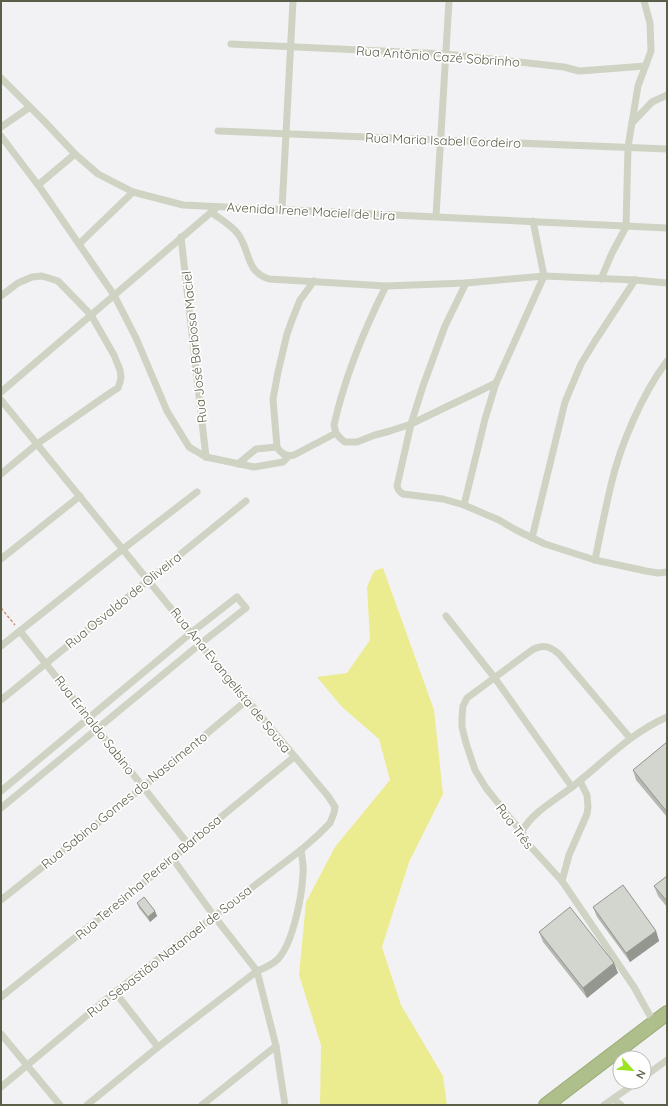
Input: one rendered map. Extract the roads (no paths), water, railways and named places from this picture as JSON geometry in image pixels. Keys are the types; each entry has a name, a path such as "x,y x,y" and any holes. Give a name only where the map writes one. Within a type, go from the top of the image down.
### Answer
{"highway":[{"path":"546,1105 667,1013"}],"street":[{"path":"282,210 293,1"},
{"path":"436,216 449,1"},
{"path":"601,279 612,253 626,227 628,147 638,86 651,51 650,23 644,1"},
{"name":"Rua Antõnio Cazé Sobrinho","path":"231,44 446,54 564,67 579,71 645,66"},
{"name":"Avenida Irene Maciel de Lira","path":"1,78 75,154 98,174 133,192 183,205 667,228"},
{"path":"632,123 652,102 667,95"},
{"path":"1,127 30,107"},
{"name":"Rua Maria Isabel Cordeiro","path":"218,131 667,149"},
{"path":"1,136 38,185 114,296 136,338 167,411 189,447 206,457 254,467 283,462 290,456 336,433"},
{"path":"38,185 75,154"},
{"path":"78,244 133,192"},
{"path":"1,392 218,206"},
{"path":"211,212 229,225 238,234 245,246 253,269 262,277 269,280 314,281 386,286 466,284 544,276 667,283"},
{"path":"464,505 485,419 496,383 544,276 533,221"},
{"name":"Rua José Barbosa Maciel","path":"182,237 206,457"},
{"path":"1,296 18,283 32,277 42,276 58,281 91,315 114,354 121,377 118,388 38,444 1,474"},
{"path":"532,538 565,402 581,364 594,341 635,280"},
{"path":"290,456 280,452 277,447 273,399 287,334 300,300 314,281"},
{"path":"466,284 445,326 423,386 411,424 397,486 398,490 403,494 443,499 464,505 499,520 545,544 595,560 646,571 658,573 667,572"},
{"path":"386,286 370,319 348,374 334,425 336,433 340,438 345,442 357,442 411,424 496,383"},
{"path":"595,560 611,484 624,442 643,400 667,361"},
{"name":"Rua Ana Evangelista de Sousa","path":"1,400 192,632 200,644 328,796 335,807 334,813"},
{"path":"238,464 256,449 277,447"},
{"path":"1,646 197,492"},
{"path":"1,560 80,496"},
{"name":"Rua Osvaldo de Oliveira","path":"1,700 246,502"},
{"path":"1,791 192,632 237,597 246,608 200,644 1,808"},
{"path":"446,616 494,677 572,787"},
{"name":"Rua Erinaldo Sabino","path":"20,631 188,844"},
{"name":"Rua Três","path":"630,738 560,654 548,647 540,646 532,650 466,698 463,706 462,727 475,770 486,788 522,831 524,839 562,881 634,987 654,1022"},
{"name":"Rua Sabino Gomes do Nascimento","path":"1,900 143,787 247,700"},
{"path":"522,831 526,823 533,816 580,781 630,738 654,722 667,717"},
{"name":"Rua Teresinha Pereira Barbosa","path":"1,997 173,859 188,844 294,757"},
{"path":"562,881 569,855 587,814 587,795 580,781"},
{"name":"Rua Sebastião Natanael de Sousa","path":"1,1087 115,992 301,850 330,823 334,813"},
{"path":"87,1105 158,1047 257,971 270,965 278,959 285,950 299,905 303,873 301,850"},
{"path":"173,859 214,916 257,971 276,1046 285,1105"},
{"path":"115,992 158,1047"},
{"path":"1,1034 60,1105"},
{"path":"202,1105 276,1046"},
{"path":"652,1071 667,1060"},
{"path":"604,1105 626,1090"},
{"path":"613,1099 621,1105"}]}
